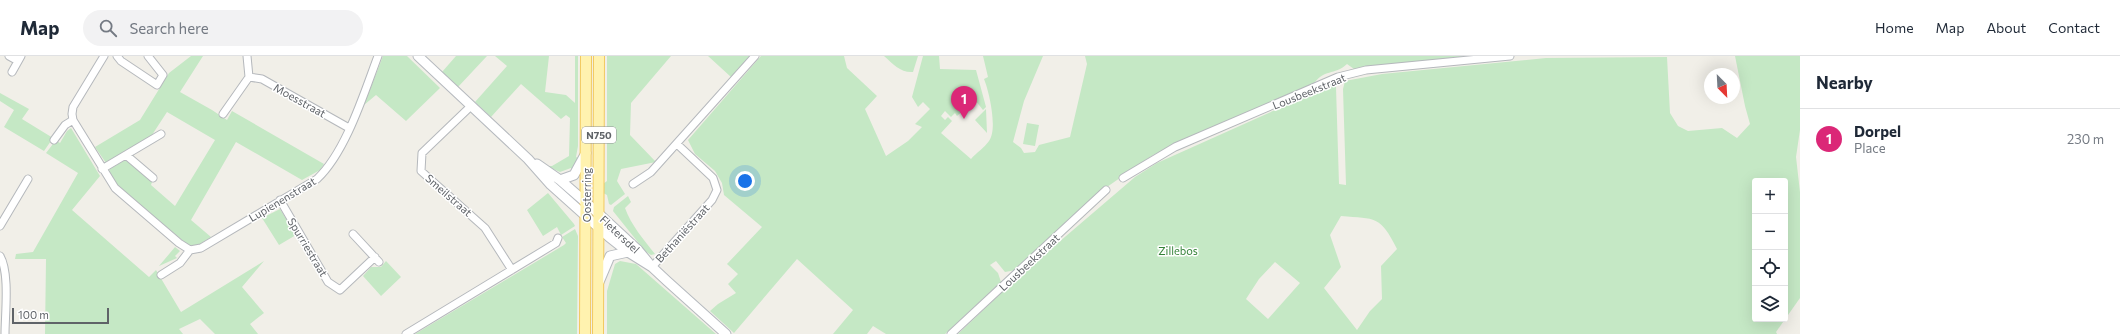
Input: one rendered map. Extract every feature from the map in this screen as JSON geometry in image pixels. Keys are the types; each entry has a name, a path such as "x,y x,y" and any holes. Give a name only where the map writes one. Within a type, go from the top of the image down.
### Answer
{"main road":[{"name":"Oosterring","path":"586,56 586,334"},
{"name":"Oosterring","path":"598,334 599,56"}],"street":[{"path":"9,56 19,58 12,72"},
{"path":"104,56 73,107 73,120 115,188 179,243 190,250"},
{"path":"116,56 157,85 163,75 148,56"},
{"path":"223,114 249,78 248,56"},
{"name":"Lupienenstraat","path":"161,275 180,263 190,250 201,248 317,179 326,171 356,113 378,56"},
{"name":"Fletersdel","path":"418,56 528,159 551,185 586,217 628,252 652,267"},
{"path":"633,184 651,172 678,144 755,56"},
{"name":"Lousbeekstraat","path":"1123,178 1175,147 1338,77 1366,70 1510,56"},
{"name":"Moesstraat","path":"249,78 262,79 348,128"},
{"name":"Smeilstraat","path":"471,106 422,153 421,171 485,228 512,270"},
{"path":"54,140 65,125 73,120"},
{"path":"102,169 161,134"},
{"name":"Bethaniëstraat","path":"652,267 712,200 716,190 713,178 678,144"},
{"path":"560,180 574,175 586,154"},
{"path":"126,155 152,178"},
{"name":"Fletersdel","path":"528,159 560,180 598,213 638,250 652,267 726,334"},
{"path":"0,226 28,179"},
{"name":"Lousbeekstraat","path":"951,334 1106,190"},
{"name":"Spurriestraat","path":"280,200 328,282 340,290 377,260 353,234"},
{"path":"406,334 556,243 558,238"},
{"path":"598,285 610,256 628,252"},
{"path":"0,256 5,270 2,312 5,334"}],"green space":[{"path":"191,56 203,56 180,92 227,120 232,111 324,164 320,170 302,180 236,142 191,220 211,237 194,246 188,245 115,183 109,172 110,169 123,161 128,161 152,182 151,185 175,206 215,140 167,112 152,135 113,160 106,163 95,147 140,120 169,73"},
{"path":"383,56 407,56 440,88 406,121 376,95 364,105"},
{"path":"456,56 487,56 458,87 442,72"},
{"path":"495,56 549,56 545,92 566,95 575,103 575,56 578,56 578,146 576,157 580,159 573,172 571,168 560,172 546,166 552,166 569,156 570,118 566,115 561,119 521,84 491,117 475,102 507,66"},
{"path":"607,56 671,56 631,103 630,135 656,162 621,169 617,181 625,194 611,205 609,204 607,195 603,193 603,184 607,181"},
{"path":"708,56 750,56 731,77"},
{"path":"761,56 844,56 847,68 877,96 865,109 886,156 908,141 922,127 915,124 930,109 923,102 918,107 912,97 923,56 939,56 940,69 976,70 986,107 983,110 975,100 957,116 955,113 951,117 945,111 941,116 945,120 948,117 952,121 941,133 971,159 989,141 993,128 992,110 984,79 988,77 983,56 1043,56 1024,101 1013,142 1021,148 1024,153 1035,152 1039,145 1070,137 1087,64 1085,56 1468,56 1354,69 1347,64 1338,70 1321,76 1313,85 1153,155 1094,196 1016,270 1005,272 996,261 990,265 998,273 1001,282 945,334 886,334 873,326 867,334 833,334 853,310 797,259 734,333 710,311 718,304 736,293 728,284 738,274 727,264 762,227 724,195 722,183 715,171 695,154 688,140"},
{"path":"884,56 918,56 913,72 909,72 894,65"},
{"name":"Zillebos","path":"1735,56 1800,56 1800,130 1796,157 1800,192 1800,298 1788,315 1788,178 1752,178 1752,322 1783,322 1776,332 1777,334 958,334 1017,278 1135,177 1157,163 1333,84 1336,87 1339,184 1346,185 1343,89 1345,81 1382,74 1546,58 1667,57 1670,113 1678,126 1688,131 1722,128 1737,138 1750,124 1740,81 1740,68 1737,68","holes":["1341,216 1376,221 1386,230 1397,249 1381,266 1382,299 1370,311 1357,330 1324,288 1341,267 1330,235","1275,262 1300,283 1268,319 1246,299 1259,279"]},
{"path":"0,93 29,109 22,119 53,138 44,151 4,127 14,110 0,101"},
{"path":"986,109 987,133 975,120"},
{"path":"1027,123 1039,125 1035,146 1023,144"},
{"path":"71,128 100,176 72,210 149,277 156,270 181,312 264,261 242,287 264,313 250,324 258,334 215,334 200,319 179,329 183,334 45,334 46,259 15,259 16,254 33,252 78,173 46,153 56,140 60,143 67,131"},
{"path":"548,193 575,226 561,235 557,227 543,236 527,210"},
{"path":"628,196 631,202 625,208 638,232 655,254 651,255 645,251 613,211 614,207"},
{"path":"280,209 296,235 279,245 262,218"},
{"path":"575,229 578,236 577,334 415,334 564,245 566,243 562,237"},
{"path":"175,247 180,251 175,256 177,258 159,266"},
{"path":"386,261 401,277 381,296 363,276 371,267 381,267"},
{"path":"620,261 636,264 716,334 607,334 607,291 615,264"}],"place":[{"name":"Dorpel","path":"964,119"}]}
